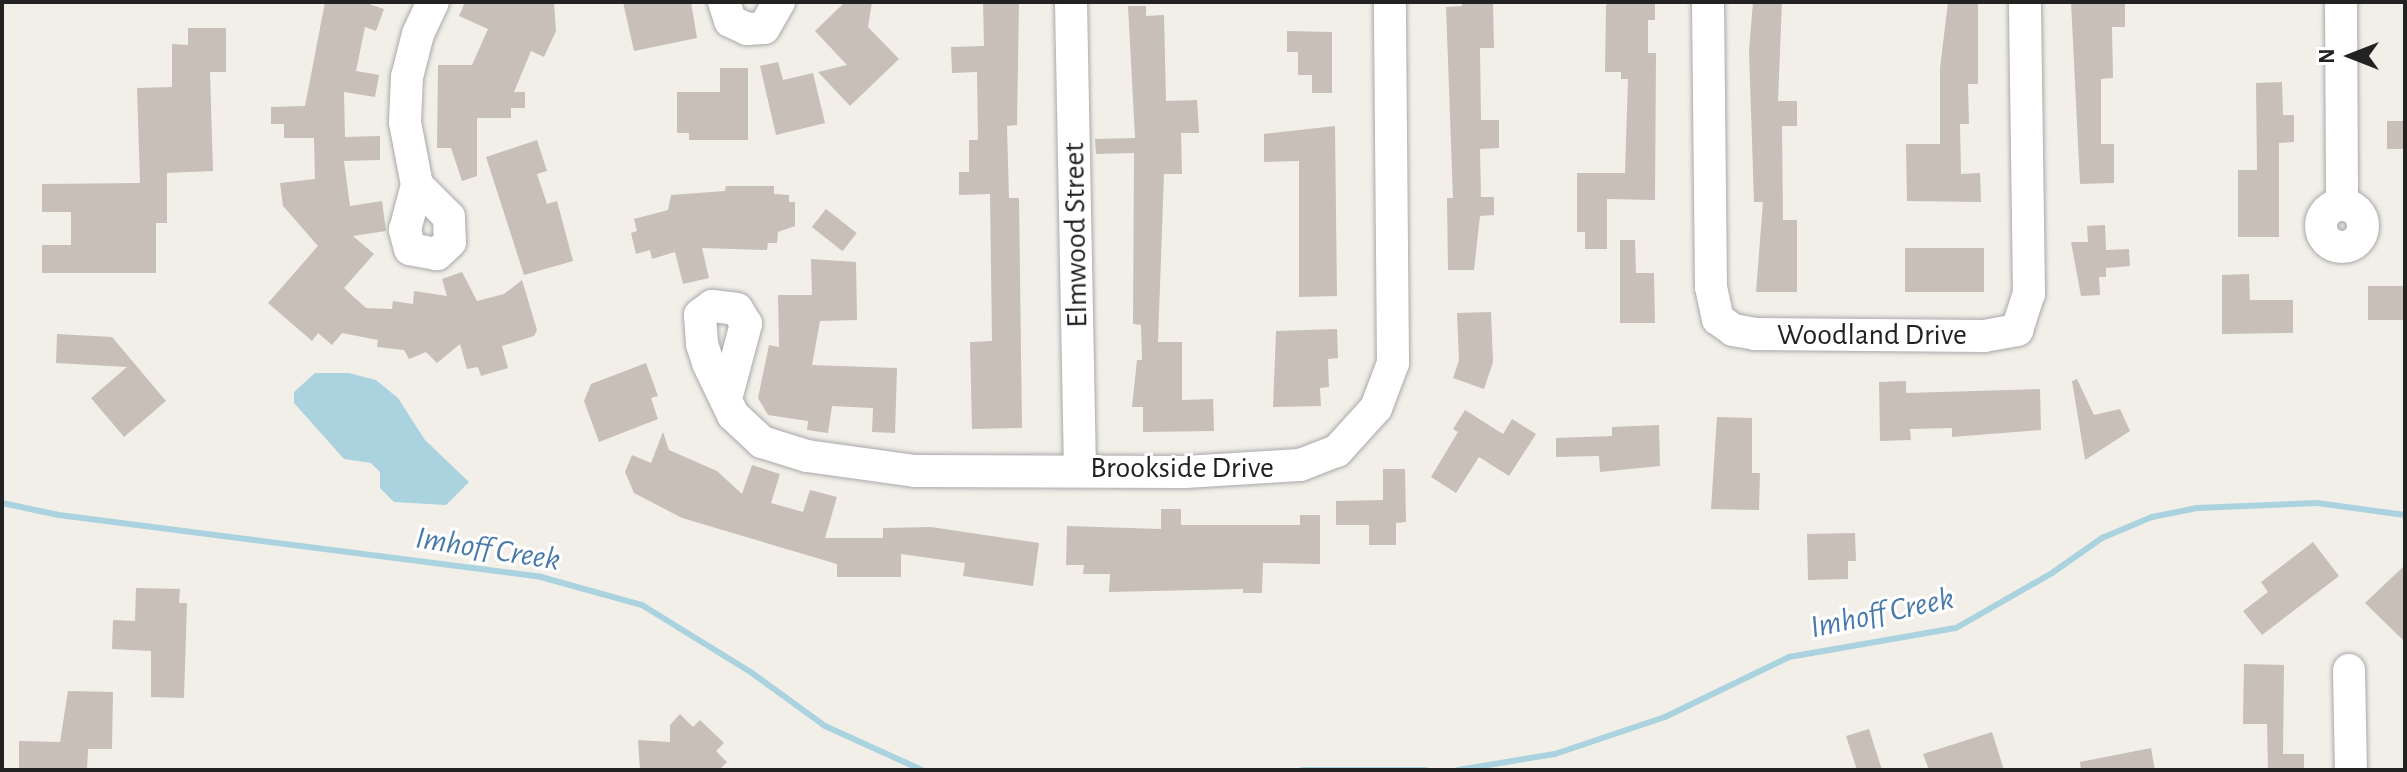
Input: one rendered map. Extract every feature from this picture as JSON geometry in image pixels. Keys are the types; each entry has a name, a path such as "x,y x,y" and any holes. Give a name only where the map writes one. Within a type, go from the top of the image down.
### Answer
{"street":[{"path":"417,185 405,122 407,77 418,34 433,2"},
{"path":"724,2 730,21 747,29 764,28 779,2"},
{"name":"Elmwood Street","path":"1071,2 1080,468"},
{"name":"Brookside Drive","path":"726,399 744,430 762,442 842,463 915,471 1080,468 1185,472 1300,465 1337,451 1376,408 1393,363 1390,2"},
{"name":"Woodland Drive","path":"1708,2 1711,287 1718,319 1733,330 1755,334 1984,336 2017,330 2027,313 2025,2"},
{"path":"2341,2 2342,205"},
{"path":"2349,670 2351,770"}],"water":[{"path":"315,373 349,373 376,380 398,398 425,440 469,482 446,505 394,502 380,488 380,472 371,463 344,459 294,403 294,392"}],"building":[{"path":"325,2 363,2 384,9 376,31 365,27 356,71 379,75 375,97 344,92 345,137 380,136 380,160 344,161 350,206 382,201 386,231 353,236 374,254 344,288 366,308 392,309 393,301 413,304 414,291 447,296 442,279 462,272 477,301 504,294 522,280 537,330 534,336 502,346 508,368 481,376 478,367 467,369 460,344 437,363 426,352 409,359 404,350 377,347 378,340 342,333 332,345 318,333 312,341 268,303 318,246 283,206 280,183 315,179 314,138 284,138 284,124 271,124 271,107 305,106"},
{"path":"465,2 554,2 556,31 544,57 531,51 514,92 525,92 525,108 511,108 511,118 477,118 477,176 462,181 451,148 437,148 438,65 472,65 488,29 459,16"},
{"path":"623,2 691,2 697,38 634,51"},
{"path":"845,2 872,2 868,27 899,59 850,106 818,72 847,65 815,31"},
{"path":"983,2 1019,2 1017,125 1007,126 1009,198 1019,198 1022,428 972,429 970,342 992,341 990,194 959,195 959,172 969,172 969,140 978,140 977,72 952,73 951,47 984,46"},
{"path":"1462,2 1493,2 1494,48 1480,48 1481,120 1499,120 1499,148 1480,149 1481,197 1494,197 1494,215 1480,216 1474,270 1448,270 1447,198 1453,198 1446,7 1462,6"},
{"path":"1611,2 1655,2 1655,20 1648,20 1648,53 1656,53 1655,200 1607,199 1607,249 1585,249 1585,232 1577,232 1577,173 1625,173 1628,79 1621,79 1621,72 1605,72 1606,5"},
{"path":"1753,2 1782,2 1778,101 1797,101 1797,126 1782,126 1783,220 1797,220 1797,292 1756,292 1763,202 1754,202 1749,51"},
{"path":"1948,2 1978,2 1978,84 1968,84 1969,124 1960,124 1961,174 1980,173 1981,202 1907,201 1906,144 1940,144 1940,68"},
{"path":"2071,2 2125,2 2125,27 2112,27 2113,78 2101,79 2101,144 2114,144 2114,183 2080,184"},
{"path":"1128,6 1146,6 1146,16 1164,15 1166,101 1197,100 1199,133 1181,133 1182,174 1164,174 1158,342 1182,342 1182,400 1213,399 1214,431 1143,432 1143,407 1132,407 1137,360 1142,360 1141,325 1133,324 1134,153 1096,154 1095,139 1135,138"},
{"path":"188,28 226,28 226,72 210,72 213,171 167,173 167,223 156,223 156,273 42,273 42,245 71,245 71,212 42,212 42,184 140,183 137,88 172,87 172,44 188,45"},
{"path":"1287,31 1332,32 1332,93 1312,93 1312,75 1298,75 1298,52 1287,52"},
{"path":"778,62 783,80 813,73 825,123 776,135 760,66"},
{"path":"720,68 748,68 748,140 689,140 689,133 677,133 677,92 720,92"},
{"path":"2282,82 2283,115 2294,115 2294,142 2279,143 2279,237 2238,237 2238,170 2257,170 2256,83"},
{"path":"2387,121 2405,121 2405,149 2387,149"},
{"path":"1335,126 1337,296 1299,297 1299,161 1264,162 1264,134"},
{"path":"537,140 547,171 537,174 547,204 557,201 573,261 524,275 486,157"},
{"path":"726,186 774,186 774,194 789,195 789,202 795,202 795,226 778,232 777,243 768,243 767,250 702,248 709,278 683,284 675,252 652,259 650,250 636,254 631,233 637,231 634,219 668,210 671,195 725,191"},
{"path":"826,209 857,233 843,251 812,227"},
{"path":"2105,225 2106,250 2129,249 2130,266 2106,268 2106,277 2099,277 2100,295 2081,296 2071,242 2088,242 2087,226"},
{"path":"1620,240 1635,240 1636,273 1654,273 1655,323 1620,323"},
{"path":"1905,248 1984,248 1984,292 1905,292"},
{"path":"811,259 856,262 857,320 820,321 812,365 897,368 895,433 872,432 873,408 832,406 828,433 807,430 808,421 768,415 758,398 769,345 779,347 778,295 812,295"},
{"path":"2249,274 2250,300 2293,300 2293,333 2222,334 2222,275"},
{"path":"2368,286 2405,286 2405,320 2368,320"},
{"path":"1491,312 1493,362 1484,389 1453,378 1459,360 1457,313"},
{"path":"1337,329 1338,358 1328,359 1329,387 1320,388 1321,406 1273,407 1276,331"},
{"path":"57,334 112,337 166,401 124,437 91,398 127,367 56,363"},
{"path":"646,363 658,396 651,398 658,419 599,442 584,401 591,384"},
{"path":"2077,379 2094,415 2120,409 2130,431 2085,460 2072,381"},
{"path":"1906,381 1906,393 2040,389 2041,430 1952,437 1952,428 1910,429 1911,440 1880,441 1879,382"},
{"path":"1465,410 1503,434 1512,419 1536,434 1509,476 1479,457 1456,493 1431,477 1458,432 1453,429"},
{"path":"1717,417 1752,418 1752,473 1760,473 1759,510 1711,509"},
{"path":"1659,425 1660,466 1600,472 1599,456 1556,457 1556,438 1612,436 1612,427"},
{"path":"663,432 669,450 717,471 742,494 752,465 780,474 771,503 803,512 810,490 837,497 825,538 883,538 883,528 931,527 1039,543 1033,586 963,576 965,563 901,554 901,577 837,577 837,564 682,518 634,493 625,472 632,455 651,463"},
{"path":"1383,469 1405,469 1406,522 1396,523 1396,545 1369,545 1369,525 1336,525 1336,501 1383,500"},
{"path":"1161,509 1181,509 1181,525 1300,525 1300,515 1320,515 1320,564 1263,563 1262,593 1243,593 1243,589 1109,592 1110,574 1083,574 1084,565 1066,565 1067,526 1161,529"},
{"path":"1855,533 1856,561 1848,561 1848,579 1808,580 1807,534"},
{"path":"2313,542 2339,576 2262,635 2243,611 2268,592 2261,582"},
{"path":"2405,565 2405,642 2365,603"},
{"path":"136,588 180,589 179,603 187,603 184,698 151,697 151,651 112,649 113,620 135,621"},
{"path":"2244,664 2284,665 2283,754 2304,754 2304,770 2268,770 2267,724 2243,724"},
{"path":"68,691 113,692 112,749 88,749 87,770 19,770 19,741 60,742"},
{"path":"680,714 693,727 700,720 724,743 716,751 727,762 719,770 640,770 638,740 670,742 670,725"},
{"path":"1869,729 1882,770 1857,770 1846,736"},
{"path":"1992,732 2004,770 1929,770 1923,754"},
{"path":"2151,748 2155,770 2081,770 2080,762"}],"waterway":[{"name":"Imhoff Creek","path":"2,503 59,515 541,577 642,605 752,673 825,726 922,770"},
{"name":"Imhoff Creek","path":"1458,770 1555,754 1665,717 1789,657 1956,628 2052,573 2102,538 2152,517 2197,508 2317,503 2405,515"},
{"name":"Imhoff Creek","path":"1302,770 1426,770"}]}
